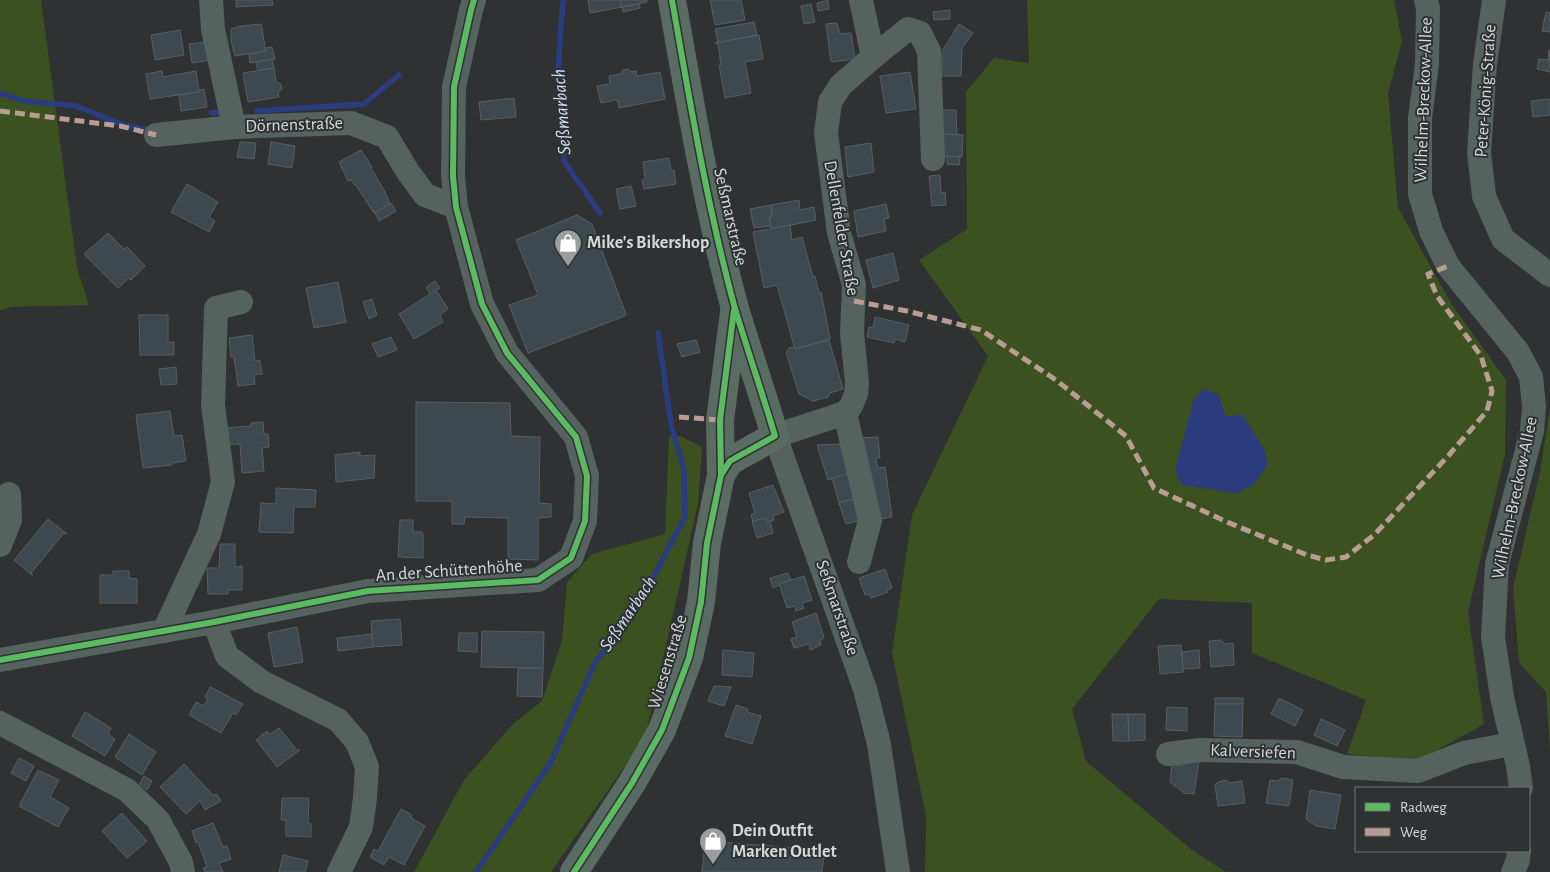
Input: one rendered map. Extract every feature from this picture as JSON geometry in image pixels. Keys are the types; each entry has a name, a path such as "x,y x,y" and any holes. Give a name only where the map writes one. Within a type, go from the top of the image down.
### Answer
{"main road":[{"name":"Seßmarstraße","path":"672,0 714,222 734,305 776,436"},
{"name":"Wiesenstraße","path":"574,872 632,783 662,730 689,658 701,602 707,543 721,475 720,420 734,305"},
{"path":"721,475 730,462 744,452 776,436"}],"street":[{"path":"211,0 213,29 234,127"},
{"name":"An der Schüttenhöhe","path":"0,660 214,622 368,591 538,580 570,558 586,521 587,476 576,437 507,353 482,304 456,207 453,176 454,87 470,10 474,0"},
{"path":"861,0 873,58"},
{"name":"Wilhelm-Breckow-Allee","path":"1426,0 1428,8 1427,64 1420,118 1420,194 1430,231 1448,266 1518,352 1540,374 1532,431 1497,564 1493,637 1502,697 1521,787"},
{"name":"Peter-König-Straße","path":"1494,0 1485,64 1479,153 1484,196 1504,239 1550,275"},
{"name":"Dellenfelder Straße","path":"844,412 851,406 856,394 857,383 852,333 854,285 840,233 826,133 830,102 841,85 908,29 920,33 928,51 933,159"},
{"name":"Dörnenstraße","path":"156,135 234,127 352,123 387,137 408,172 425,194 456,207"},
{"path":"164,631 209,534 223,482 213,405 216,308 241,302"},
{"path":"776,436 844,412 870,520 859,562"},
{"name":"Seßmarstraße","path":"776,436 865,688 879,744 898,872"},
{"path":"0,545 10,520 9,494"},
{"path":"214,622 228,656 262,682 338,720 357,742 366,767 366,798 360,826 339,872"},
{"path":"0,723 127,790 158,820 181,862 183,872"},
{"name":"Kalversiefen","path":"1168,754 1200,750 1298,752 1343,767 1418,771 1464,753 1512,744"},
{"path":"1513,872 1519,852"}],"green space":[{"path":"0,0 41,0 77,268 89,305 12,307 0,310"},
{"path":"1027,0 1394,0 1402,41 1388,93 1398,208 1451,303 1506,380 1505,454 1468,612 1484,724 1418,761 1347,754 1366,700 1252,653 1252,603 1159,599 1072,709 1086,761 1192,850 1226,872 925,872 926,816 892,653 912,515 988,356 919,260 967,229 966,92 994,58 1029,63"},
{"path":"1550,409 1550,751 1546,692 1519,663 1513,588 1540,472"},
{"path":"669,436 680,436 702,447 698,504 647,729 639,746 551,872 414,872 464,780 513,724 542,701 562,640 567,582 592,554 665,534"}],"water":[{"path":"1204,389 1218,394 1226,417 1242,414 1266,453 1267,466 1254,484 1237,493 1182,485 1175,470 1194,399"}],"building":[{"path":"236,0 272,0 273,5 236,7"},
{"path":"588,0 620,0 622,7 590,13"},
{"path":"620,0 647,0 647,2 622,7"},
{"path":"710,0 741,0 745,20 715,25"},
{"path":"828,0 829,9 818,11 817,3"},
{"path":"639,4 640,8 623,12 622,7"},
{"path":"811,4 815,22 804,24 801,6"},
{"path":"950,10 950,19 934,20 933,12"},
{"path":"1546,12 1550,13 1550,32 1542,31"},
{"path":"754,22 757,35 718,43 715,29"},
{"path":"837,23 840,34 851,33 855,59 831,62 826,24"},
{"path":"261,24 266,51 235,56 231,41 231,29"},
{"path":"959,24 973,33 962,48 961,76 942,76 942,51"},
{"path":"180,30 184,55 155,60 151,35"},
{"path":"759,35 763,59 745,62 751,93 725,98 719,65 721,65 718,44 715,43"},
{"path":"206,42 210,60 192,63 189,44"},
{"path":"272,47 275,59 250,63 249,54 266,51 265,48"},
{"path":"1549,50 1550,72 1537,69 1539,59 1548,60"},
{"path":"272,59 274,68 258,71 256,62"},
{"path":"274,68 276,82 281,84 282,89 278,93 279,97 248,102 243,73"},
{"path":"628,69 632,72 636,71 637,76 660,72 665,99 619,108 618,102 613,99 612,101 601,103 597,86 610,84 609,76 620,74 623,70"},
{"path":"162,71 163,77 196,71 199,92 150,99 146,74"},
{"path":"910,72 916,109 886,113 880,76"},
{"path":"204,89 207,107 181,111 179,95 199,92 199,90"},
{"path":"514,98 516,117 481,120 479,102"},
{"path":"1550,99 1550,115 1533,117 1531,101"},
{"path":"939,110 956,110 957,135 940,134"},
{"path":"940,134 963,135 962,157 939,156"},
{"path":"240,142 256,143 254,159 237,157"},
{"path":"271,142 295,146 292,168 268,164"},
{"path":"871,143 874,172 848,177 845,147"},
{"path":"361,150 372,167 390,204 374,213 356,185 351,180 348,181 339,162"},
{"path":"947,156 960,157 959,165 947,164"},
{"path":"669,158 671,170 674,170 676,184 644,189 642,180 645,179 643,162"},
{"path":"940,175 941,193 945,192 946,205 932,206 929,176"},
{"path":"187,184 218,202 209,217 215,221 209,232 171,212"},
{"path":"631,186 636,206 620,209 616,189"},
{"path":"799,200 800,210 814,207 816,220 771,229 769,217 772,217 771,205"},
{"path":"391,203 396,211 379,221 375,213"},
{"path":"886,204 889,218 884,219 886,231 858,237 854,211"},
{"path":"771,205 772,217 769,217 770,226 754,228 750,209"},
{"name":"Mike's Bikershop","path":"577,215 592,224 626,314 528,353 509,305 538,295 516,240"},
{"path":"790,225 792,240 802,237 813,277 815,276 819,293 821,292 830,339 795,349 777,285 764,288 753,232"},
{"path":"108,233 124,249 127,247 145,266 131,280 129,278 118,288 84,254"},
{"path":"893,253 899,280 873,288 866,260"},
{"path":"435,281 440,288 436,290 448,309 440,315 443,322 414,339 399,314 430,294 426,287"},
{"path":"338,282 346,322 314,328 306,288"},
{"path":"372,299 377,315 369,319 363,302"},
{"path":"139,315 168,315 168,342 174,342 174,355 140,355"},
{"path":"875,317 909,325 905,342 895,339 894,343 867,337 869,327 873,328"},
{"path":"252,335 255,361 260,360 262,374 254,375 255,384 238,386 234,357 231,357 229,338"},
{"path":"391,337 397,350 378,357 372,344"},
{"path":"696,340 700,352 682,357 677,344"},
{"path":"829,340 843,389 830,393 828,397 813,401 799,394 786,352 789,348 794,347 795,349"},
{"path":"176,367 177,384 161,385 159,369"},
{"path":"416,402 510,403 511,436 540,437 539,503 551,504 551,517 538,518 538,560 508,559 508,518 465,517 464,524 452,524 452,501 416,501"},
{"path":"170,411 174,436 182,435 186,461 172,463 172,465 143,468 136,415"},
{"path":"263,422 264,434 268,434 269,447 262,448 264,471 242,473 240,444 223,445 222,428 251,426 251,423"},
{"path":"878,437 880,458 876,458 878,468 885,467 892,517 875,520 859,438"},
{"path":"840,444 849,474 828,480 817,445"},
{"path":"360,452 360,456 375,455 374,478 336,482 335,455"},
{"path":"849,474 856,498 839,503 832,478"},
{"path":"773,485 784,512 773,516 774,520 768,522 766,518 753,522 751,515 755,513 749,493"},
{"path":"276,488 316,490 315,507 294,507 293,533 259,532 261,503 276,504"},
{"path":"856,498 862,520 846,524 839,503"},
{"path":"766,518 768,522 770,521 773,533 757,538 752,521"},
{"path":"48,519 67,534 64,533 31,573 32,575 14,560"},
{"path":"400,520 413,520 413,532 422,532 423,558 398,557"},
{"path":"220,544 235,544 235,567 242,566 242,590 228,590 228,594 208,594 207,568 219,568"},
{"path":"885,569 892,588 887,590 888,592 871,598 869,594 865,595 859,578"},
{"path":"113,571 129,571 129,578 137,579 137,603 100,603 100,575 113,575"},
{"path":"788,573 791,580 773,588 770,578"},
{"path":"804,576 812,600 802,603 804,608 796,611 795,606 787,608 779,584"},
{"path":"816,613 824,638 820,640 821,645 810,650 809,644 794,648 791,639 797,637 792,622"},
{"path":"400,619 402,645 373,647 371,621"},
{"path":"297,627 303,662 274,667 268,633"},
{"path":"482,631 544,632 543,668 481,667"},
{"path":"459,633 477,633 477,652 458,651"},
{"path":"372,634 373,647 338,651 337,638"},
{"path":"1221,640 1225,644 1233,643 1234,665 1211,667 1209,641"},
{"path":"1181,645 1183,672 1160,674 1158,646"},
{"path":"723,650 754,653 752,677 722,675"},
{"path":"1199,650 1200,668 1183,669 1182,652"},
{"path":"518,668 543,668 542,697 517,696"},
{"path":"714,686 731,687 724,706 708,701"},
{"path":"210,687 243,704 236,715 233,713 221,733 189,715 196,702 204,706 208,699 205,697"},
{"path":"1215,698 1243,698 1243,704 1215,704"},
{"path":"1279,698 1303,710 1295,726 1271,714"},
{"path":"1215,704 1243,704 1242,737 1214,736"},
{"path":"736,705 748,709 747,712 761,716 752,744 725,736"},
{"path":"1167,707 1187,708 1187,731 1166,730"},
{"path":"85,712 111,728 108,734 115,739 105,756 72,736"},
{"path":"1112,714 1128,714 1129,741 1113,741"},
{"path":"1128,714 1145,714 1145,740 1129,741"},
{"path":"1321,719 1345,730 1337,746 1314,735"},
{"path":"279,728 297,750 300,750 277,767 256,740 267,731 270,734"},
{"path":"129,734 156,752 142,775 115,757"},
{"path":"19,758 34,766 26,781 11,773"},
{"path":"1183,760 1199,762 1194,794 1184,793 1170,782 1172,764 1182,766"},
{"path":"184,764 213,795 217,794 221,801 205,810 200,801 186,814 160,787"},
{"path":"38,770 59,780 50,797 69,808 58,827 19,806"},
{"path":"144,776 152,781 147,790 139,784"},
{"path":"1282,778 1293,780 1289,806 1266,803 1270,780 1277,781"},
{"path":"1226,780 1230,783 1242,781 1245,803 1218,806 1215,785"},
{"path":"1310,790 1341,795 1335,829 1316,826 1306,819"},
{"path":"282,798 309,798 308,823 311,824 311,837 286,836 286,820 281,820"},
{"path":"401,809 412,815 411,818 425,826 404,865 389,857 384,865 370,857 374,849 378,851"},
{"path":"122,813 147,841 127,858 102,831"},
{"path":"213,823 223,847 227,846 231,859 219,863 223,872 205,872 203,868 207,867 192,831"},
{"path":"705,841 825,850 822,872 702,872"},
{"path":"283,855 308,861 305,872 279,872"}],"waterway":[{"name":"Seßmarbach","path":"563,0 558,72 564,161 600,213"},
{"path":"257,111 364,104 399,75"},
{"path":"0,93 24,101 76,106 121,124 152,131"},
{"path":"211,113 222,112"},
{"name":"Seßmarbach","path":"476,872 550,764 595,663 639,604 685,517 684,470 671,424 658,333"}],"marked path":[{"path":"0,111 120,126 156,135"},
{"path":"854,301 907,311 981,330 1056,380 1126,436 1154,488 1227,522 1307,555 1326,560 1346,557 1374,535 1449,455 1487,411 1492,391 1481,356 1437,296 1428,274 1448,266"},
{"path":"679,417 720,420"}],"cycle path":[{"path":"0,660 214,622 368,591 538,580 571,558 585,521 587,476 576,437 507,353 482,304 456,207 453,176 454,87 474,0"},
{"path":"574,872 632,783 662,730 689,658 701,602 707,543 721,475 730,461 775,436 734,305 715,230 672,0"},
{"path":"721,475 720,420 734,310"}],"place":[{"name":"Mike's Bikershop","path":"568,267"},
{"name":"Dein Outfit Marken Outlet","path":"713,865"}]}
